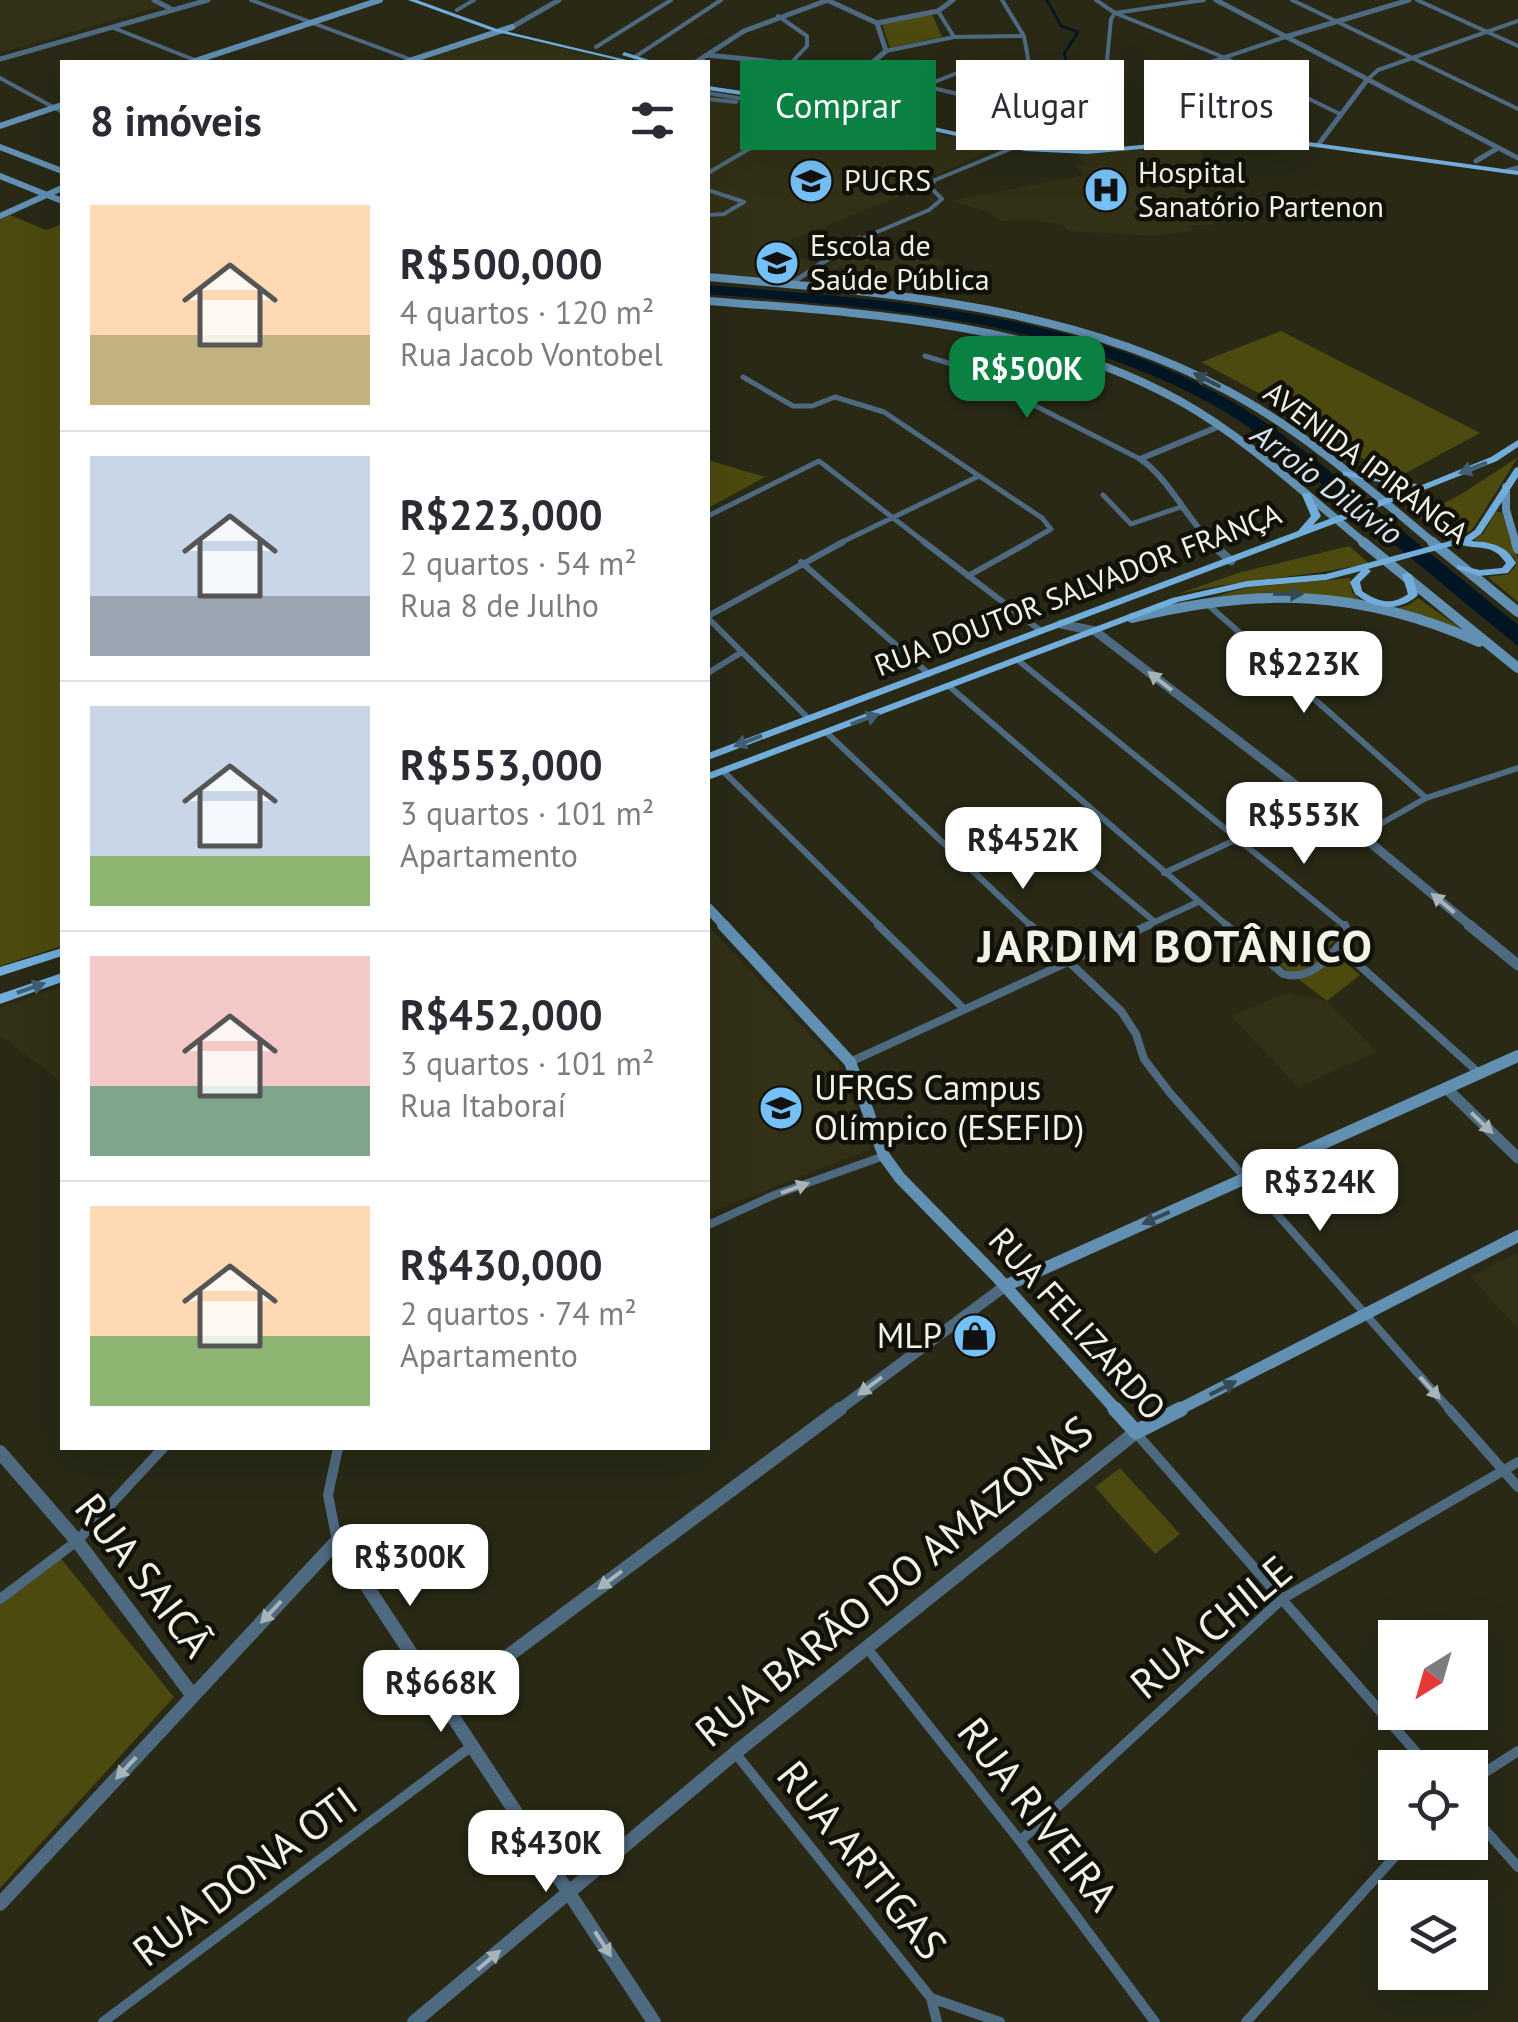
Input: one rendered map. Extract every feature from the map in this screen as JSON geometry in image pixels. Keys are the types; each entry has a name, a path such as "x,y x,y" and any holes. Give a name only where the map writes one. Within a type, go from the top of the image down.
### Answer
{"main road":[{"path":"202,60 380,0"},
{"path":"411,0 495,30 634,60"},
{"path":"431,0 634,60"},
{"path":"412,60 512,27"},
{"path":"710,92 740,95"},
{"path":"0,126 60,108"},
{"path":"1124,149 1246,138 1320,142 1507,171 1518,169"},
{"path":"1309,141 1476,160 1518,169"},
{"path":"0,146 60,170"},
{"path":"1058,150 1110,150"},
{"path":"0,176 60,200"},
{"path":"14,210 60,189"},
{"path":"0,213 50,194"},
{"path":"0,213 60,201"},
{"name":"AVENIDA IPIRANGA","path":"710,277 939,298 1070,328 1151,354 1230,392 1302,438 1378,504 1518,612"},
{"name":"AVENIDA IPIRANGA","path":"710,300 926,323 1020,341 1128,377 1168,395 1258,452 1518,668"},
{"path":"1128,377 1138,392"},
{"path":"1155,394 1168,395"},
{"name":"RUA DOUTOR SALVADOR FRANÇA","path":"710,756 1494,460 1518,443"},
{"name":"RUA DOUTOR SALVADOR FRANÇA","path":"710,776 1209,590 1326,577 1451,545 1478,532 1518,470"},
{"path":"1346,473 1385,483 1426,486"},
{"path":"1506,487 1506,510 1518,550"},
{"path":"1299,534 1316,516 1307,495"},
{"path":"1451,545 1492,546 1506,554 1511,563 1505,571 1490,574 1460,566"},
{"path":"1378,566 1360,574 1355,587 1363,597 1379,604 1396,605 1410,600 1413,586 1408,575"},
{"name":"RUA DOUTOR SALVADOR FRANÇA","path":"1120,622 1205,602 1263,594 1338,598 1430,621 1504,656"},
{"name":"RUA FELIZARDO","path":"710,910 850,1062 884,1156 914,1193 1005,1286 1136,1432"},
{"path":"0,972 60,953"},
{"path":"0,999 60,978"},
{"path":"1005,1286 1518,1056"},
{"name":"RUA BARÃO DO AMAZONAS","path":"1136,1432 1518,1236"}],"street":[{"path":"154,0 173,10"},
{"path":"0,58 208,0"},
{"path":"251,0 406,60"},
{"path":"457,10 474,0"},
{"path":"512,27 559,0"},
{"path":"596,46 671,0"},
{"path":"634,60 721,0"},
{"path":"699,60 744,31 828,0 877,22 938,11 953,0"},
{"path":"1002,0 1024,36 1027,60"},
{"path":"1096,0 1115,13 1223,57 1340,114"},
{"path":"1115,13 1204,0 1241,14"},
{"path":"1218,0 1518,158"},
{"path":"1292,0 1518,110"},
{"path":"1217,60 1408,0"},
{"path":"1417,0 1518,46"},
{"path":"938,11 954,37"},
{"path":"1109,60 1115,13"},
{"path":"778,16 807,36 807,46 794,60"},
{"path":"877,22 886,51"},
{"path":"1320,142 1378,70 1518,22"},
{"path":"111,27 191,60"},
{"path":"876,60 886,51 954,37 1024,36"},
{"path":"707,55 779,60"},
{"path":"0,78 60,108"},
{"path":"710,93 740,102"},
{"path":"1476,160 1498,148"},
{"path":"710,171 746,150"},
{"path":"994,154 998,150"},
{"path":"790,284 860,238 929,210 942,199 941,184 950,172 1006,150"},
{"path":"710,191 744,202 724,214 710,215"},
{"path":"810,286 814,271"},
{"path":"925,356 955,365 1140,458 1152,467 1196,528 1232,561"},
{"path":"744,377 771,398 802,406 836,396 884,412 1042,518 1051,529 968,576"},
{"path":"1140,458 1220,426"},
{"path":"710,515 819,462 1041,631"},
{"path":"710,616 801,562 979,476"},
{"path":"1103,495 1132,524 1180,507"},
{"path":"801,562 929,674"},
{"path":"1205,602 1426,798"},
{"path":"710,619 808,718"},
{"path":"1061,624 1094,631 1360,834 1518,965"},
{"path":"710,672 742,652"},
{"path":"950,687 1283,974 1297,980 1307,976 1349,934 1345,924 1018,661"},
{"path":"827,733 1122,1012 1136,1034 1144,1059 1518,1487"},
{"path":"1360,834 1426,798 1518,768"},
{"path":"723,771 964,1009"},
{"path":"1164,872 1317,802"},
{"path":"1071,852 1155,922"},
{"path":"850,1062 1198,902"},
{"path":"1338,946 1479,1074"},
{"path":"1446,1088 1518,1158"},
{"path":"710,1225 774,1196 884,1156"},
{"path":"446,1702 1005,1286"},
{"name":"RUA FELIZARDO","path":"1136,1432 1414,1750"},
{"name":"RUA BARÃO DO AMAZONAS","path":"414,2022 735,1753 1136,1432"},
{"path":"0,1599 77,1541 161,1450"},
{"path":"338,1450 328,1495 337,1541 654,2022"},
{"name":"RUA SAICÃ","path":"0,1452 77,1541 193,1696"},
{"name":"RUA CHILE","path":"1020,1841 1282,1599 1518,1462"},
{"path":"0,1904 337,1541"},
{"name":"RUA RIVEIRA","path":"867,1648 1020,1841 1156,2022"},
{"name":"RUA DONA OTI","path":"103,2022 473,1745"},
{"path":"1488,1770 1518,1751"},
{"name":"RUA ARTIGAS","path":"735,1753 932,1998 1000,2022"},
{"path":"1488,1833 1518,1866"},
{"path":"1246,2022 1392,1860"},
{"path":"932,1998 937,2022"}],"shaded area":[{"path":"0,0 150,0 162,6 0,53"},
{"path":"932,14 942,37 890,48 882,24"},
{"path":"493,33 614,60 421,60"},
{"name":"PUCRS","path":"710,91 740,95 740,150 936,150 936,133 956,138 956,150 990,150 938,174 924,174 913,182 922,187 777,246 815,264 792,280 710,272"},
{"name":"Hospital Sanatório Partenon","path":"1144,149 1200,150 1206,168 1204,198 1213,225 1189,225 1193,231 1154,236 1069,231 1062,225 1038,221 1001,221 986,211 950,201 1084,175 1074,165 1083,164 1078,155"},
{"path":"10,215 46,230 60,225 60,947 0,966 0,220"},
{"path":"861,240 944,261 924,280 839,268 819,273"},
{"path":"1281,331 1480,433 1402,475 1385,473 1281,405 1201,362"},
{"path":"1518,457 1472,530 1449,541 1417,516 1460,495"},
{"path":"710,461 765,477 710,507"},
{"path":"1496,511 1502,513 1518,560 1518,602 1488,577 1509,574 1516,565 1515,558 1494,544 1474,540 1483,534"},
{"path":"1349,546 1369,563 1175,595 1238,573"},
{"path":"1350,578 1352,593 1367,603 1394,609 1418,598 1463,630 1342,599 1178,606 1250,587"},
{"path":"1337,924 1342,934 1328,947 1360,975 1327,1001 1280,965"},
{"name":"UFRGS Campus Olímpico (ESEFID)","path":"710,928 840,1066 871,1149 710,1212"},
{"path":"60,987 60,1081 0,1036 0,1008"},
{"path":"1287,993 1327,1001 1377,1052 1298,1087 1231,1016"},
{"path":"1518,1253 1518,1329 1470,1276"},
{"path":"1120,1468 1180,1534 1155,1554 1095,1487"},
{"path":"58,1555 174,1697 0,1888 0,1600"}],"water":[{"name":"Arroio Dilúvio","path":"710,285 841,296 972,314 1101,344 1163,368 1243,408 1314,459 1518,625 1518,646 1298,464 1208,402 1149,374 1027,335 901,312 710,294"}],"waterway":[{"path":"1047,0 1061,26 1078,32 1064,54 1066,60"}],"place":[{"name":"PUCRS","path":"811,181"},
{"name":"Hospital Sanatório Partenon","path":"1106,190"},
{"name":"Escola de Saúde Pública","path":"777,263"},
{"name":"UFRGS Campus Olímpico (ESEFID)","path":"781,1108"},
{"name":"MLP","path":"975,1336"}],"district":[{"name":"JARDIM BOTÂNICO","path":"1176,946"}]}
